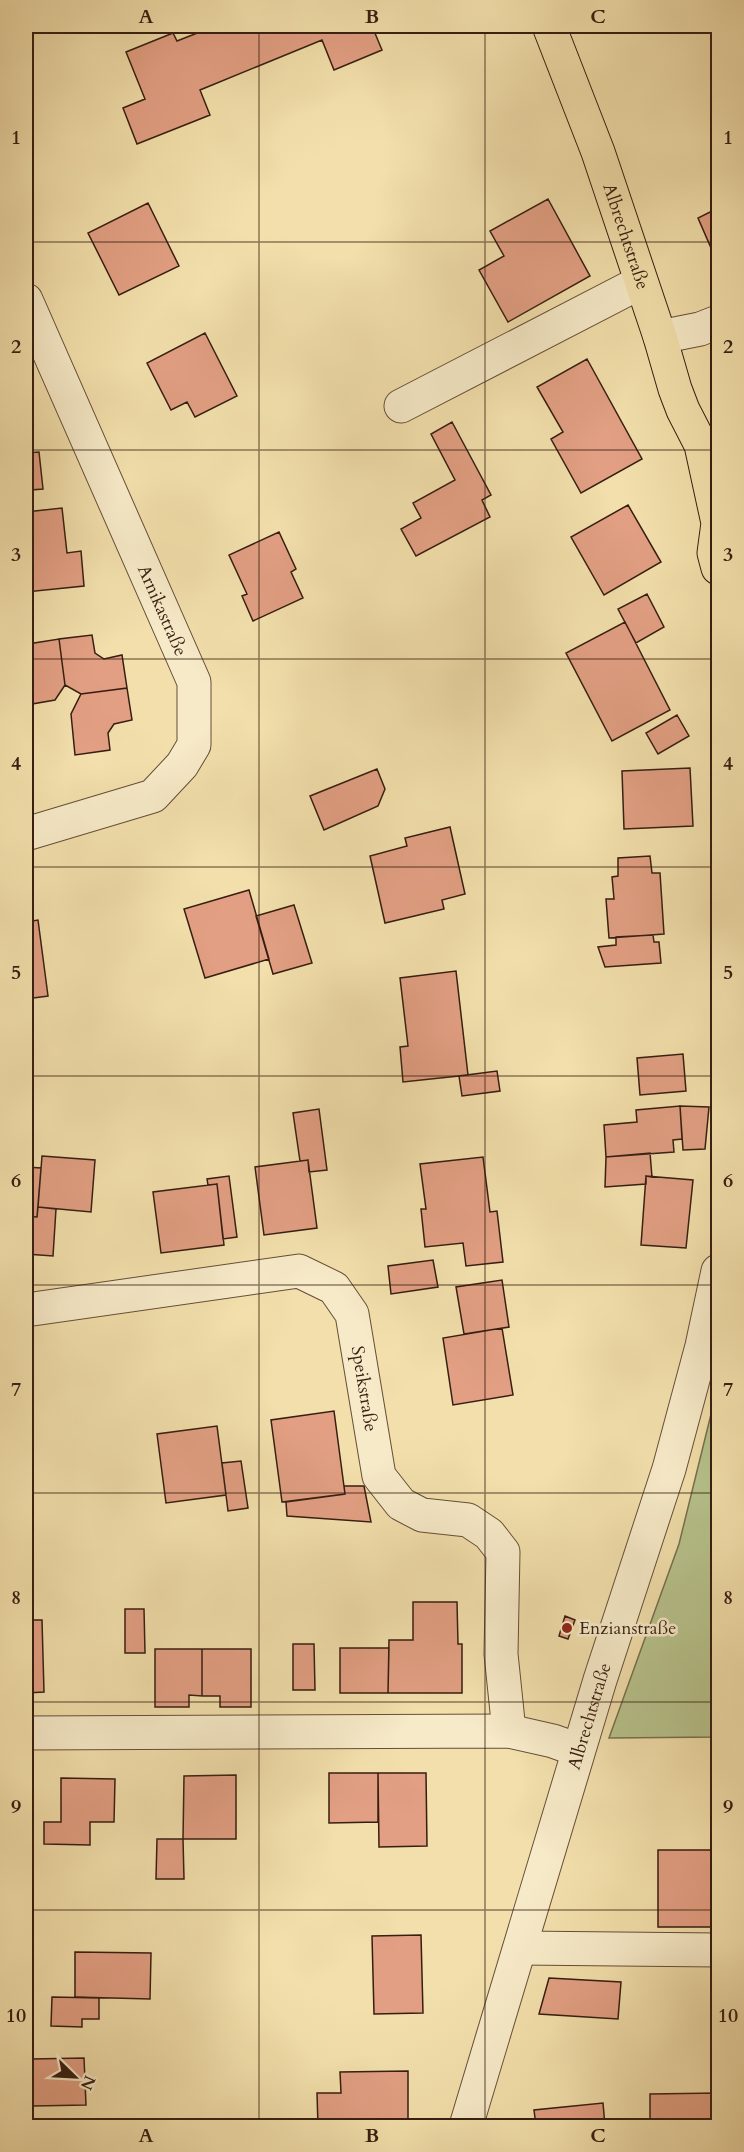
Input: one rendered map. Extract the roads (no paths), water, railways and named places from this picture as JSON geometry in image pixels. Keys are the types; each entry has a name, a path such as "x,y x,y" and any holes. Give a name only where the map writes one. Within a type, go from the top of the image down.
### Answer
{"main road":[{"name":"Albrechtstraße","path":"549,26 598,152 660,336 679,400 710,450 718,523 714,553 718,568"}],"street":[{"path":"401,406 641,282"},
{"name":"Arnikastraße","path":"26,300 194,682 194,745 182,765 153,796 26,834"},
{"path":"660,336 700,329 718,322"},
{"name":"Speikstraße","path":"26,1310 299,1271 334,1288 352,1314 379,1476 401,1504 422,1515 468,1520 489,1534 503,1552 501,1654 509,1731"},
{"name":"Albrechtstraße","path":"466,2127 578,1750 669,1469 702,1346 718,1271"},
{"path":"26,1733 509,1731 553,1741 578,1750"},
{"path":"520,1948 718,1950"}],"place":[{"name":"Enzianstraße","path":"567,1628"}]}
